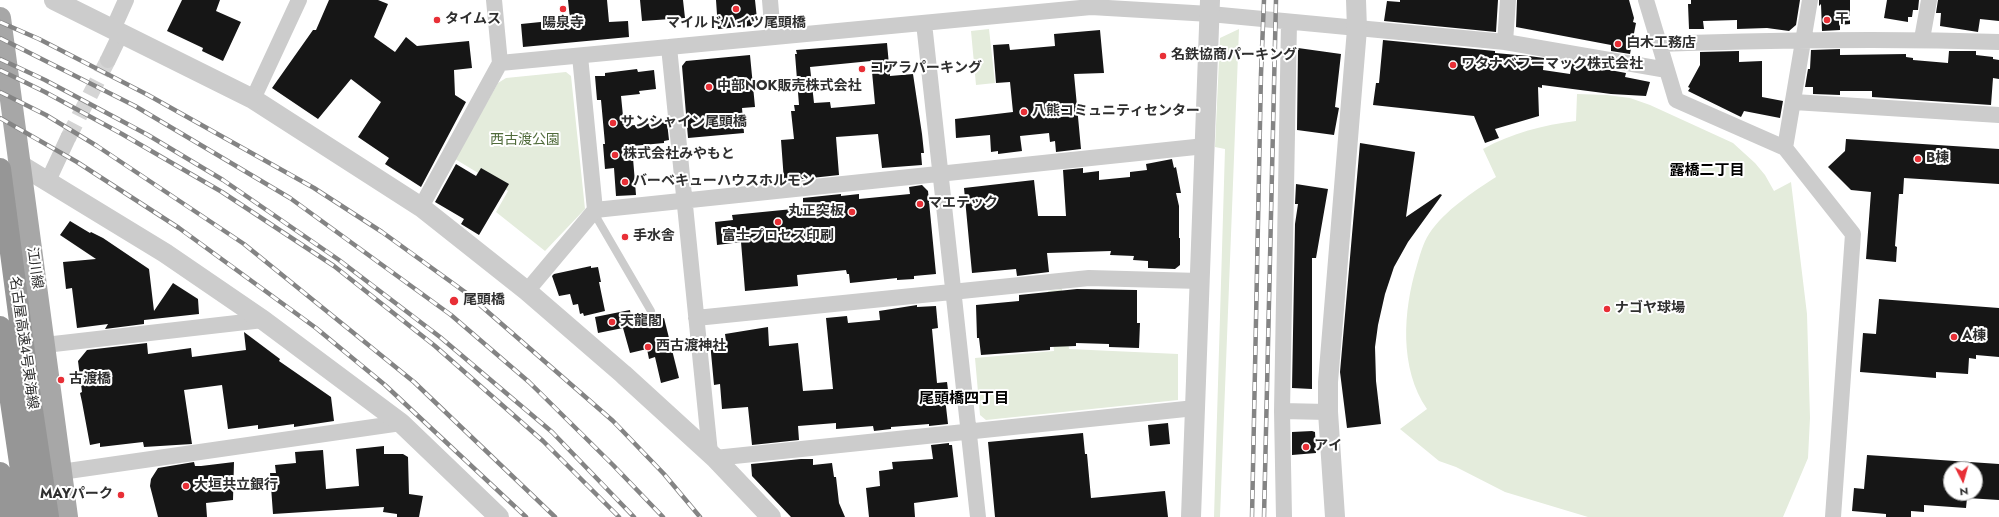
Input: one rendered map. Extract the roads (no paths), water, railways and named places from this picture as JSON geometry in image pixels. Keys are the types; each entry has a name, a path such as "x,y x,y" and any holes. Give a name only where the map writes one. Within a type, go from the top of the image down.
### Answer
{"highway":[{"name":"名古屋高速4号東海線","path":"10,166 29,390 48,517"},
{"path":"0,327 28,517"},
{"path":"0,473 7,517"}],"main road":[{"name":"江川線","path":"0,18 10,166 45,345 68,517"}],"street":[{"path":"54,0 253,99 421,206 527,291 623,374 713,455 769,517"},
{"path":"108,60 126,0"},
{"path":"253,99 299,0"},
{"path":"421,206 500,64 494,0"},
{"path":"770,0 773,37"},
{"path":"1335,517 1328,412 1328,382 1332,310 1356,29 1356,0"},
{"path":"1505,42 1508,0"},
{"path":"1646,0 1676,100 1785,148 1853,234 1833,517"},
{"path":"1785,148 1794,102 1810,0"},
{"path":"1922,39 1929,0"},
{"path":"500,64 924,23 1090,3 1210,7 1289,22 1505,42 1667,70"},
{"path":"1191,517 1210,7"},
{"path":"1284,517 1282,411 1289,22"},
{"path":"924,23 978,517"},
{"path":"1659,44 1804,39 1922,39 1999,42"},
{"path":"668,47 696,318 713,455"},
{"path":"580,56 595,210"},
{"path":"1794,102 1999,115"},
{"path":"48,181 68,138"},
{"path":"527,291 595,210 1205,146"},
{"path":"10,166 48,181 165,253 263,320 401,423 499,517"},
{"path":"696,318 1089,278 1200,281"},
{"path":"45,345 263,320"},
{"path":"713,455 968,432 1195,408"},
{"path":"1282,411 1328,412"},
{"path":"61,472 401,423"}],"lane":[{"path":"595,210 598,220 651,311"}],"tunnel":[{"path":"68,138 108,60"}],"railway":[{"path":"1252,517 1261,74 1264,0"},
{"path":"1264,517 1276,0"},
{"path":"0,22 39,39 148,95 314,188 382,232 465,292 613,421 664,474 700,517"},
{"path":"0,38 135,106 290,198 451,315 529,382 663,517"},
{"path":"0,59 45,80 148,135 223,180 339,260 440,337 552,432 634,517"},
{"path":"0,70 45,92 122,134 222,192 334,266 435,346 543,441 619,517"},
{"path":"0,92 46,115 97,146 244,244 414,382 555,517"},
{"path":"0,118 77,162 179,228 316,328 385,385 526,517"}],"place":[{"name":"陽泉寺","path":"563,9"},
{"name":"マイルドハイツ尾頭橋","path":"736,9"},
{"name":"タイムス","path":"437,20"},
{"name":"干","path":"1827,20"},
{"name":"白木工務店","path":"1618,44"},
{"name":"名鉄協商パーキング","path":"1163,56"},
{"name":"ワタナベフーマック株式会社","path":"1453,65"},
{"name":"コアラパーキング","path":"862,69"},
{"name":"中部NOK販売株式会社","path":"709,87"},
{"name":"八熊コミュニティセンター","path":"1024,112"},
{"name":"サンシャイン尾頭橋","path":"613,123"},
{"name":"株式会社みやもと","path":"615,155"},
{"name":"B棟","path":"1918,159"},
{"name":"バーベキューハウスホルモン","path":"625,182"},
{"name":"マエテック","path":"920,204"},
{"name":"丸正突板","path":"852,212"},
{"name":"富士プロセス印刷","path":"778,222"},
{"name":"手水舎","path":"625,237"},
{"name":"尾頭橋","path":"454,301"},
{"name":"ナゴヤ球場","path":"1607,309"},
{"name":"天龍閣","path":"612,322"},
{"name":"A棟","path":"1954,337"},
{"name":"西古渡神社","path":"648,347"},
{"name":"古渡橋","path":"61,380"},
{"name":"アイ","path":"1306,447"},
{"name":"大垣共立銀行","path":"186,486"},
{"name":"MAYパーク","path":"121,495"}],"district":[{"name":"露橋二丁目","path":"1707,171"},
{"name":"尾頭橋四丁目","path":"964,399"}],"park label":[{"name":"西古渡公園","path":"525,141"}]}
